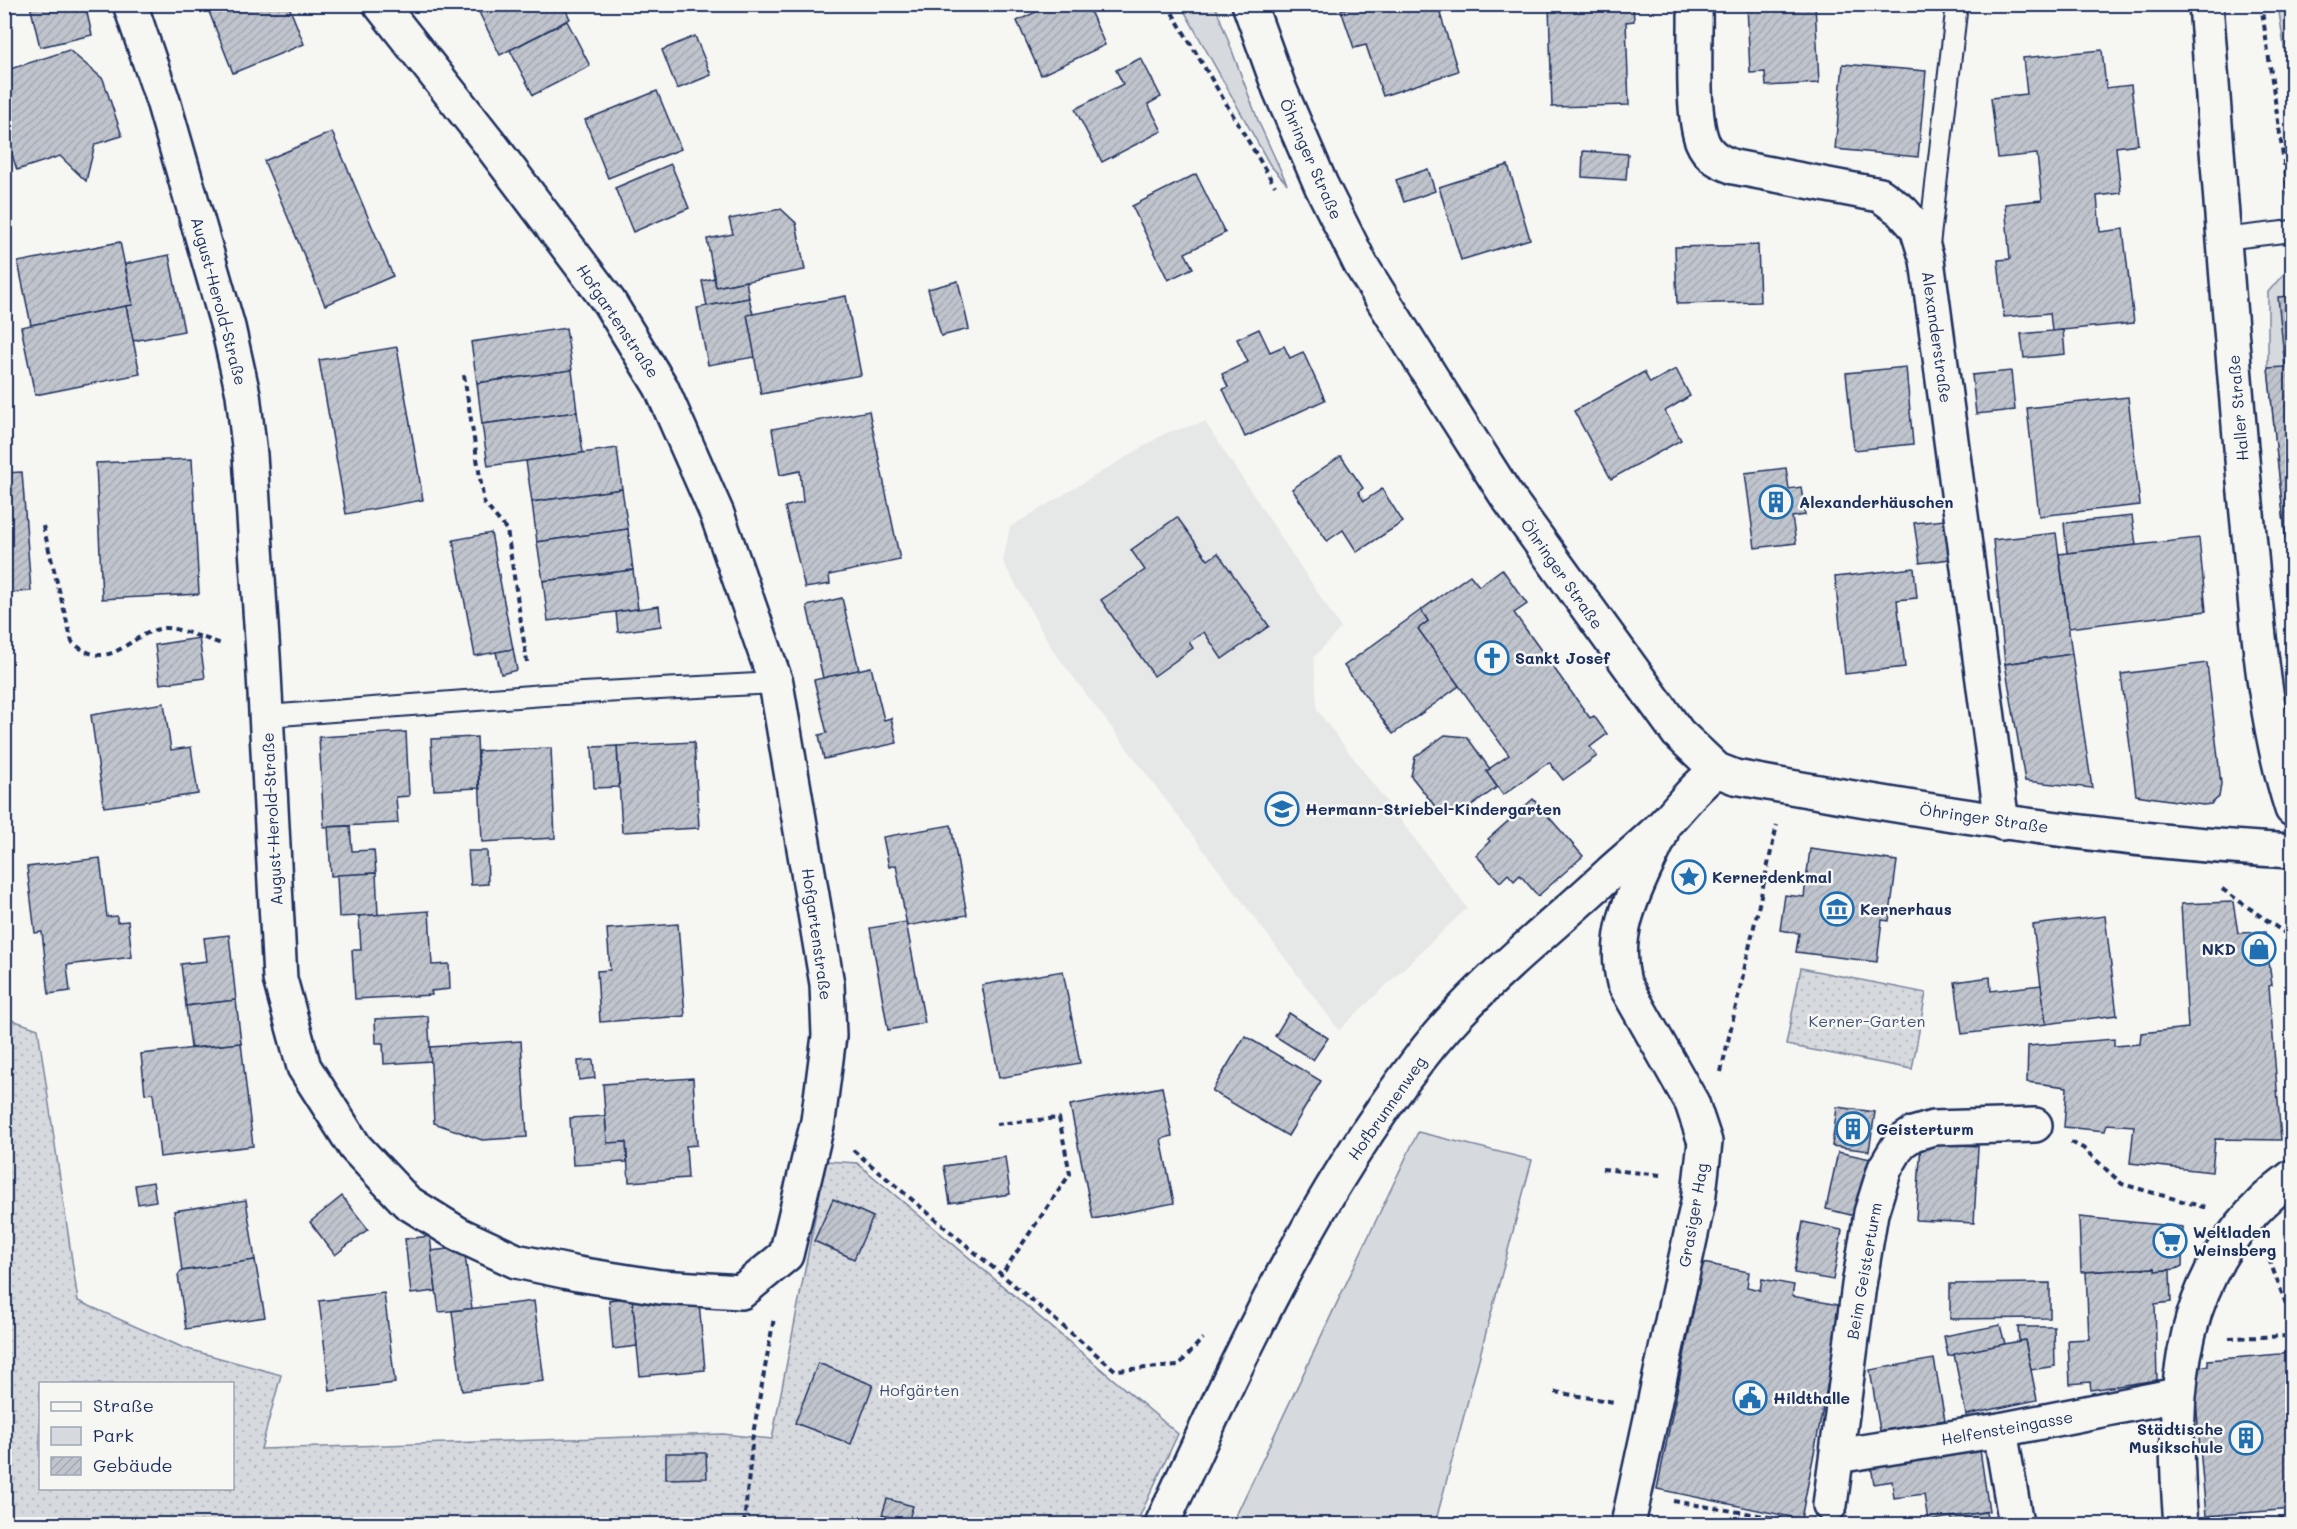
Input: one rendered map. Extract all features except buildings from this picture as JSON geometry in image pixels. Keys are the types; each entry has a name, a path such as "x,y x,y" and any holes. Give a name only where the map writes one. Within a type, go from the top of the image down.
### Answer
{"street":[{"name":"August-Herold-Straße","path":"130,4 163,101 228,327 243,394 250,455 267,716 280,979 304,1067 355,1147 407,1202 460,1235 516,1261 660,1287 741,1292 786,1255"},
{"name":"Hofgartenstraße","path":"380,4 488,141 609,302 661,387 717,514 776,683 827,984 829,1036 818,1121 786,1255"},
{"name":"Öhringer Straße","path":"1249,4 1280,90 1320,185 1362,266 1506,495 1678,733 1717,770 1745,779 2002,823 2208,846 2292,851"},
{"name":"Alexanderstraße","path":"1695,4 1697,120 1703,142 1715,159 1734,167 1880,195 1902,211 1917,228 1927,260 2002,823"},
{"name":"Haller Straße","path":"2206,4 2223,239 2261,657 2282,776 2292,809"},
{"name":"Hofbrunnenweg","path":"1162,1524 1254,1330 1305,1232 1365,1136 1420,1057 1475,997 1667,821 1694,788 1717,770"},
{"name":"Grasiger Hag","path":"1631,1510 1701,1179 1705,1142 1692,1103 1624,983 1620,965 1619,943 1625,915 1667,821"},
{"name":"Beim Geisterturm","path":"1830,1505 1858,1285 1871,1213 1885,1168 1900,1143 1913,1134 1933,1128 2035,1125"},
{"path":"2181,1524 2175,1442 2177,1395 2186,1340 2203,1291 2229,1241 2264,1198 2292,1177"},
{"name":"Helfensteingasse","path":"1837,1456 2000,1430 2177,1395"},
{"path":"2000,1430 2016,1524"}],"lane":[{"path":"1927,260 1957,4"},
{"path":"2223,239 2290,231"},
{"path":"267,716 532,696 776,683"}],"path":[{"path":"1167,4 1220,95"},
{"path":"2261,4 2290,206 2290,231"},
{"path":"464,375 484,503 507,530 532,696"},
{"path":"43,526 72,642 83,651 99,655 113,654 165,628 263,655"},
{"path":"1720,1073 1776,830"},
{"path":"2219,886 2292,938"},
{"path":"996,1124 1059,1118 1070,1174 1001,1275"},
{"path":"818,1121 1115,1370 1178,1366 1208,1332"},
{"path":"2035,1125 2083,1148 2122,1184 2204,1208"},
{"path":"1602,1169 1701,1179"},
{"path":"2252,1213 2292,1320"},
{"path":"744,1524 753,1434 786,1255"},
{"path":"2274,1336 2292,1336"},
{"path":"1555,1392 1653,1409"},
{"path":"1631,1510 1808,1523 1830,1505"},
{"path":"2226,1524 2292,1518"}],"shaded area":[{"name":"Hermann-Striebel-Kindergarten","path":"1205,422 1341,628 1314,657 1317,710 1467,908 1339,1030 1053,650 1003,562 1010,527 1166,433"}],"green space":[{"path":"1181,5 1215,5 1259,123 1287,184 1270,165"},
{"path":"2278,5 2292,5 2292,101"},
{"path":"2292,264 2292,600 2268,368 2268,292"},
{"name":"Kerner-Garten","path":"1801,968 1926,993 1912,1069 1786,1045"},
{"name":"Hofgärten","path":"4,1017 38,1029 78,1301 184,1348 281,1375 261,1449 723,1434 772,1439 826,1161 857,1163 1178,1434 1136,1524 5,1524"},
{"path":"1418,1132 1532,1160 1435,1524 1232,1524"}],"place":[{"name":"Alexanderhäuschen","path":"1776,502"},
{"name":"Sankt Josef","path":"1492,658"},
{"name":"Hermann-Striebel-Kindergarten","path":"1282,809"},
{"name":"Kernerdenkmal","path":"1689,877"},
{"name":"Kernerhaus","path":"1837,909"},
{"name":"NKD","path":"2259,949"},
{"name":"Geisterturm","path":"1853,1129"},
{"name":"Weltladen Weinsberg","path":"2170,1241"},
{"name":"Hildthalle","path":"1750,1398"},
{"name":"Städtische Musikschule","path":"2246,1438"}]}
